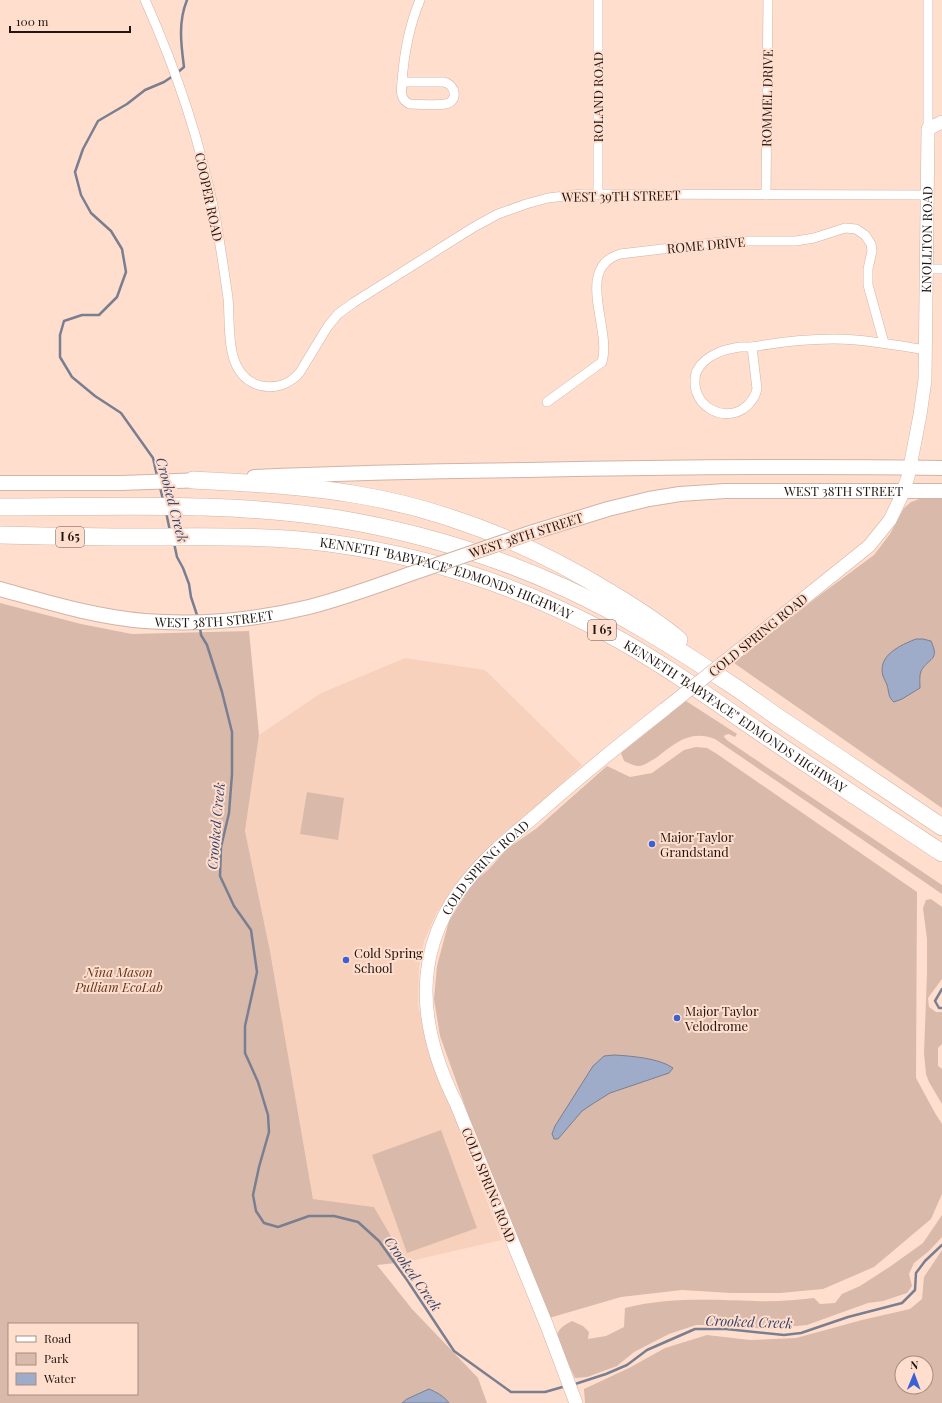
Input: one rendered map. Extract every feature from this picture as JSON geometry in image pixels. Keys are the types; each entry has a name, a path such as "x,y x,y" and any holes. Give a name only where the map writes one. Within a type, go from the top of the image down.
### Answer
{"highway":[{"path":"193,480 284,485 354,494 402,504 484,530 538,553 603,588 665,628 730,683"},
{"name":"KENNETH \"BABYFACE\" EDMONDS HIGHWAY","path":"0,506 202,507 257,510 339,519 397,531 477,553 538,576 589,600 657,638 730,683 788,724 942,827"},
{"name":"KENNETH \"BABYFACE\" EDMONDS HIGHWAY","path":"0,535 287,539 328,543 380,552 454,569 490,581 537,598 590,624 652,659 833,782 942,853"},
{"path":"0,544 72,537"}],"main road":[{"name":"WEST 38TH STREET","path":"0,483 121,483 327,474 545,469 741,467 909,472 942,468"},
{"name":"WEST 38TH STREET","path":"0,589 55,605 129,619 200,622 236,619 311,606 344,597 527,534 608,509 649,499 680,494 730,491 942,491"}],"street":[{"name":"COOPER ROAD","path":"145,0 171,62 198,146 214,214 226,282 233,354 236,364 242,374 250,381 264,387"},
{"path":"402,82 444,82 449,84 453,89 454,95 451,101 446,104 410,104 406,103 402,98 402,82 406,44 420,0"},
{"name":"ROLAND ROAD","path":"598,0 598,194"},
{"name":"ROMMEL DRIVE","path":"766,195 768,0"},
{"name":"KNOLLTON ROAD","path":"909,472 923,397 926,350 928,0"},
{"path":"928,129 942,122"},
{"name":"WEST 39TH STREET","path":"264,387 286,384 298,375 328,326 338,314 346,308 474,227 498,214 530,203 548,198 598,194 927,195"},
{"name":"ROME DRIVE","path":"547,402 602,362 604,344 596,289 596,277 606,261 620,254 730,241 796,240 814,238 845,228 856,229 865,234 872,251 868,269 868,288 884,343"},
{"path":"926,269 942,270"},
{"path":"752,347 757,389 751,402 740,411 732,413 717,412 710,409 702,402 697,391 695,380 698,369 712,356 722,351 786,341 817,339 854,340 884,343 926,350"},
{"name":"COLD SPRING ROAD","path":"576,1403 560,1359 434,1049 426,1005 426,979 429,958 438,929 455,896 490,855 574,782 869,546 890,520 903,491 909,472"}],"shaded area":[{"name":"Cold Spring School","path":"405,658 485,670 582,765 468,869 437,912 424,941 419,968 418,1005 426,1041 502,1240 406,1262 374,1207 313,1199 270,951 245,831 259,735 321,693"}],"green space":[{"path":"942,497 942,808 734,663 824,592 874,555 890,534 904,508 911,502 922,498"},
{"name":"Nina Mason Pulliam EcoLab","path":"0,603 81,624 132,634 249,631 259,735 245,831 270,951 313,1199 374,1207 406,1262 377,1265 412,1309 478,1378 487,1403 0,1403"},
{"path":"686,701 737,734 735,737 729,734 725,735 724,737 728,741 942,885 942,894 715,739 706,736 698,736 683,739 656,758 639,766 635,766 624,761 621,753"},
{"name":"Major Taylor Velodrome","path":"696,747 707,748 717,754 917,892 916,1078 942,1124 942,1194 931,1219 874,1267 823,1289 780,1293 731,1293 682,1290 621,1297 549,1318 470,1120 440,1036 434,999 437,966 449,921 473,883 489,869 507,849 537,828 607,766 630,777 652,773 684,750"},
{"path":"307,792 344,798 338,840 300,834"},
{"path":"931,899 942,907 942,979 928,998 929,1007 936,1012 942,1012 942,1044 938,1048 938,1066 942,1069 942,1104 926,1074 924,1053 927,939 923,908 926,900"},
{"path":"441,1130 477,1228 407,1253 372,1155"},
{"path":"942,1215 942,1237 929,1251 914,1263 909,1274 912,1286 907,1293 883,1301 868,1303 807,1325 766,1329 722,1325 696,1325 669,1334 634,1352 617,1366 587,1377 575,1378 556,1337 562,1327 572,1321 583,1326 589,1332 588,1339 606,1336 624,1327 625,1308 641,1304 690,1300 770,1301 814,1298 820,1304 835,1303 842,1294 860,1286 923,1243"},
{"path":"942,1250 942,1403 585,1403 584,1389 629,1368 665,1348 707,1335 750,1340 796,1338 910,1309 922,1299 924,1277"}],"water":[{"path":"916,639 931,641 934,656 921,671 920,688 894,702 890,696 883,676 882,669 884,662 887,657 897,648"},
{"path":"614,1055 653,1060 673,1068 669,1073 610,1093 582,1111 558,1139 554,1139 552,1134 555,1126 593,1066 604,1056"},
{"path":"429,1389 442,1396 449,1403 402,1403 407,1399"}],"waterway":[{"name":"Crooked Creek","path":"177,73 184,67 181,25 187,0"},
{"name":"Crooked Creek","path":"157,476 153,458 121,413 95,396 72,377 60,357 60,335 64,321 82,315 99,315 117,297 126,272 122,249 111,231 91,213 81,195 75,172 83,149 98,121 127,104 145,90 164,82 173,76"},
{"name":"Crooked Creek","path":"160,487 163,500"},
{"name":"Crooked Creek","path":"166,512 170,531"},
{"name":"Crooked Creek","path":"174,543 177,557 189,584 191,597 198,618"},
{"name":"Crooked Creek","path":"200,627 201,635 207,645 222,692 232,732 232,774 229,813 221,847 220,876 234,906 251,930 257,972 245,1026 245,1053 258,1082 268,1115 269,1132 253,1195 256,1211 264,1223 278,1227 309,1216 334,1216 358,1222 379,1241 454,1351 511,1392 545,1392 566,1386"},
{"name":"Crooked Creek","path":"942,989 935,1001 939,1008 942,1008"},
{"name":"Crooked Creek","path":"572,1385 606,1374 627,1365 647,1350 695,1329 726,1329 784,1335 801,1333 848,1317 902,1303 915,1290 916,1273 925,1261 942,1245"}],"place":[{"name":"Major Taylor Grandstand","path":"652,844"},
{"name":"Cold Spring School","path":"346,960"},
{"name":"Major Taylor Velodrome","path":"677,1018"}]}
